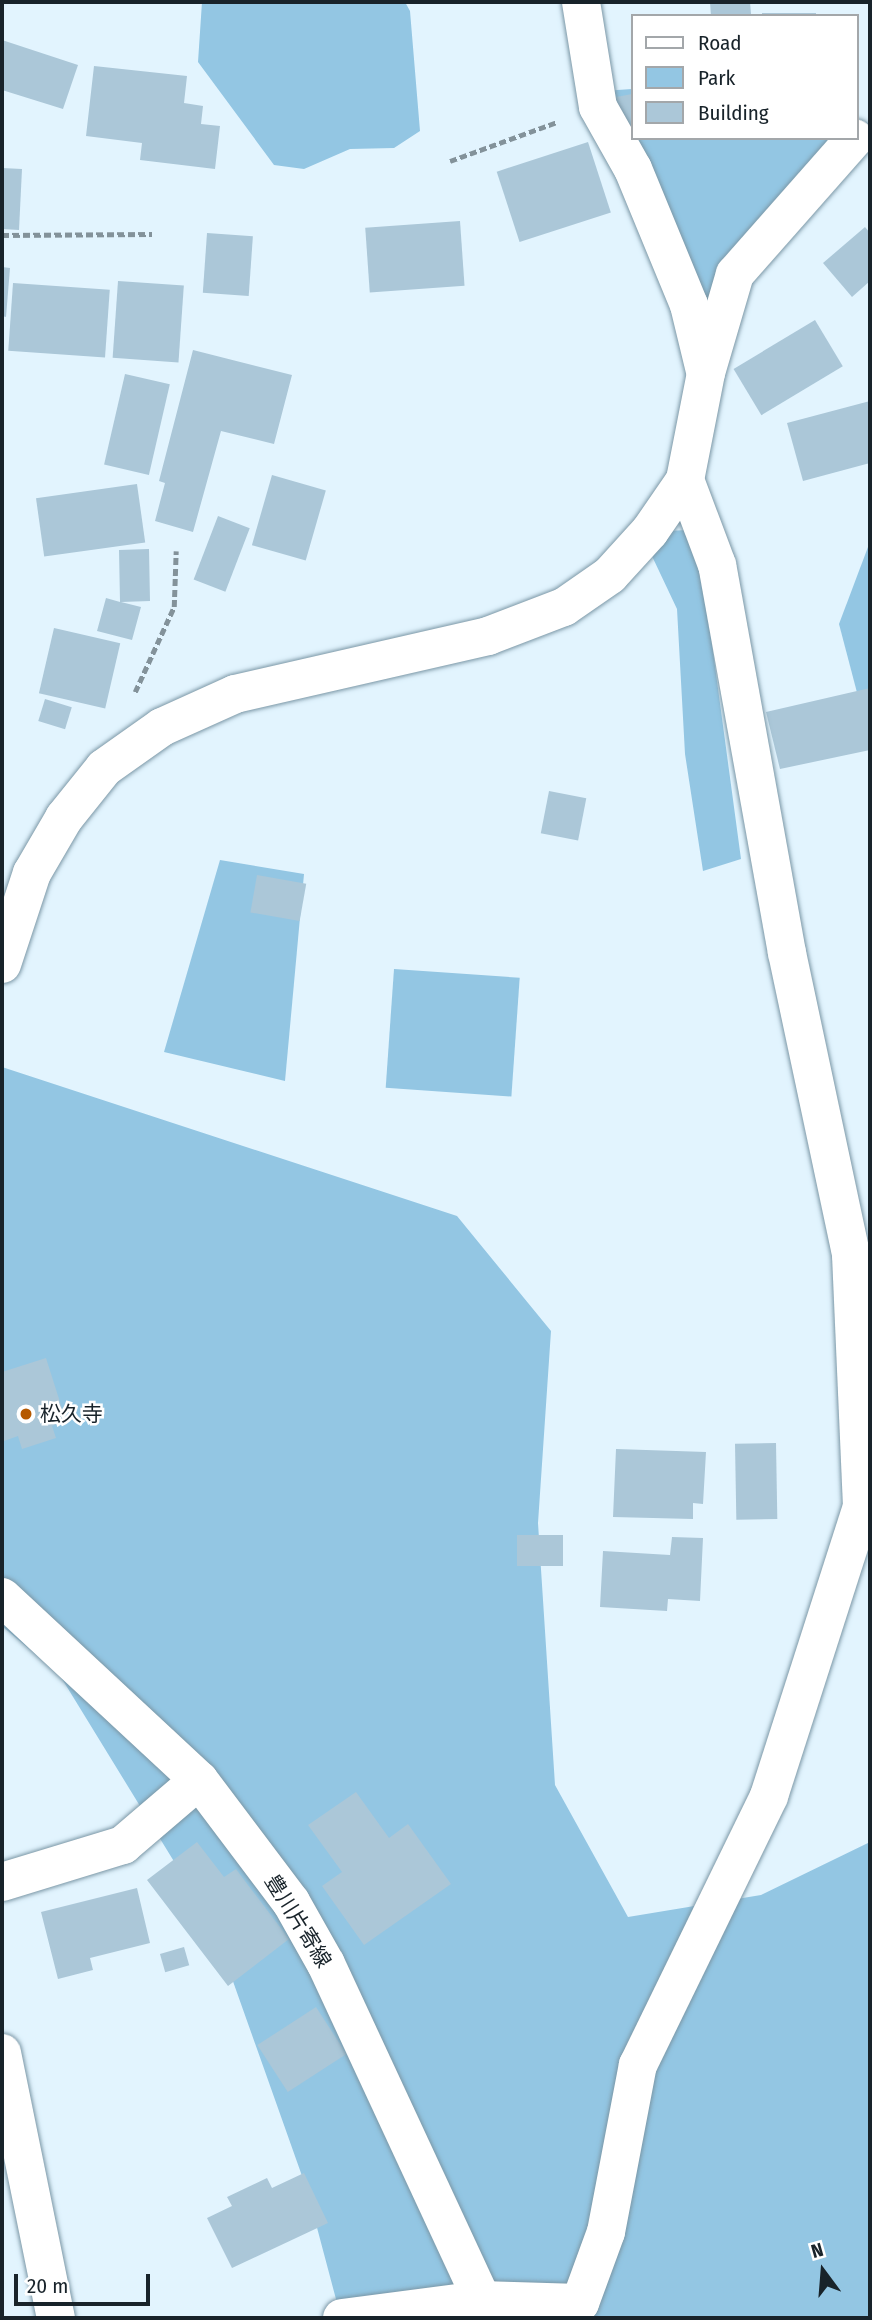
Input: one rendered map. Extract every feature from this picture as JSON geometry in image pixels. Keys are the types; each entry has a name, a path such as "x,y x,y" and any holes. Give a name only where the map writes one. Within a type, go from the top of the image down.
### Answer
{"street":[{"path":"581,2 598,107 633,169 689,305 706,373"},
{"path":"858,136 870,121"},
{"path":"2,964 33,873 64,818 104,768 162,727 235,694 488,636 564,607 610,575 650,531 685,480 706,373 736,274 854,140"},
{"path":"342,2318 580,2303 606,2232 638,2066 769,1796 862,1507 851,1254 787,953 717,565 685,480"},
{"name":"豊川片寄線","path":"2,1597 199,1780 291,1902 326,1964 485,2309"},
{"path":"2,1882 123,1844 199,1780"},
{"path":"2,2053 56,2318"}],"path":[{"path":"450,161 598,107"},
{"path":"2,235 152,234"},
{"path":"133,698 174,607 176,551"}],"green space":[{"path":"202,2 405,2 410,11 420,131 394,148 350,149 304,169 274,165 198,62"},
{"path":"630,89 630,140 831,140 712,300 700,297 603,91"},
{"path":"687,530 702,570 741,859 703,871 685,754 677,609 651,554 668,531"},
{"path":"870,547 870,742 839,624"},
{"path":"220,860 304,874 285,1081 164,1052"},
{"path":"394,969 520,978 511,1096 386,1088"},
{"path":"2,1067 457,1216 551,1331 538,1523 555,1785 628,1917 761,1895 870,1842 870,2318 341,2318 307,2190 213,1925 59,1674 2,1626"}],"building":[{"path":"710,2 750,2 751,14 711,14"},
{"path":"816,13 816,14 762,14"},
{"path":"2,40 78,65 63,109 2,90"},
{"path":"94,66 187,76 184,103 203,106 201,124 220,126 215,169 140,160 142,143 86,136"},
{"path":"630,94 630,130 622,132 616,97"},
{"path":"588,142 611,212 520,242 497,172"},
{"path":"2,168 22,169 19,230 2,229"},
{"path":"460,221 465,286 370,292 365,228"},
{"path":"865,227 870,233 870,281 852,297 823,263"},
{"path":"207,233 253,236 249,296 203,293"},
{"path":"2,267 10,268 6,317 2,316"},
{"path":"118,281 184,286 178,362 113,358"},
{"path":"13,283 110,290 105,358 8,351"},
{"path":"815,320 843,366 761,415 734,369"},
{"path":"193,350 292,375 274,444 221,431 193,532 155,521 165,483 159,481"},
{"path":"125,374 170,384 149,475 104,465"},
{"path":"870,401 870,463 803,481 787,423"},
{"path":"272,475 326,490 306,561 252,545"},
{"path":"137,484 145,542 44,557 36,498"},
{"path":"218,516 250,528 225,592 194,579"},
{"path":"149,549 150,601 121,602 141,607 132,640 97,631 106,598 120,602 119,550"},
{"path":"54,628 120,643 105,709 39,693"},
{"path":"870,688 870,750 780,769 766,712"},
{"path":"45,699 72,707 65,729 38,721"},
{"path":"549,791 586,798 578,840 541,833"},
{"path":"257,875 306,884 300,921 250,912"},
{"path":"46,1358 66,1421 52,1426 56,1438 22,1449 18,1436 4,1441 2,1436 2,1372"},
{"path":"776,1443 777,1519 736,1520 735,1444"},
{"path":"616,1449 706,1452 703,1504 693,1503 693,1519 613,1517"},
{"path":"517,1535 563,1535 563,1566 517,1566"},
{"path":"672,1537 703,1538 700,1601 668,1599 667,1611 600,1607 603,1551 670,1555"},
{"path":"356,1792 389,1838 408,1824 451,1884 364,1945 322,1886 342,1872 308,1825"},
{"path":"197,1842 224,1877 236,1869 289,1939 228,1986 147,1880"},
{"path":"137,1888 150,1943 90,1958 93,1970 58,1979 41,1912"},
{"path":"184,1947 189,1965 165,1972 160,1954"},
{"path":"316,2007 346,2054 288,2092 257,2045"},
{"path":"304,2173 328,2223 232,2268 207,2218 232,2206 227,2197 267,2178 272,2188"}],"place":[{"name":"松久寺","path":"26,1414"}]}
